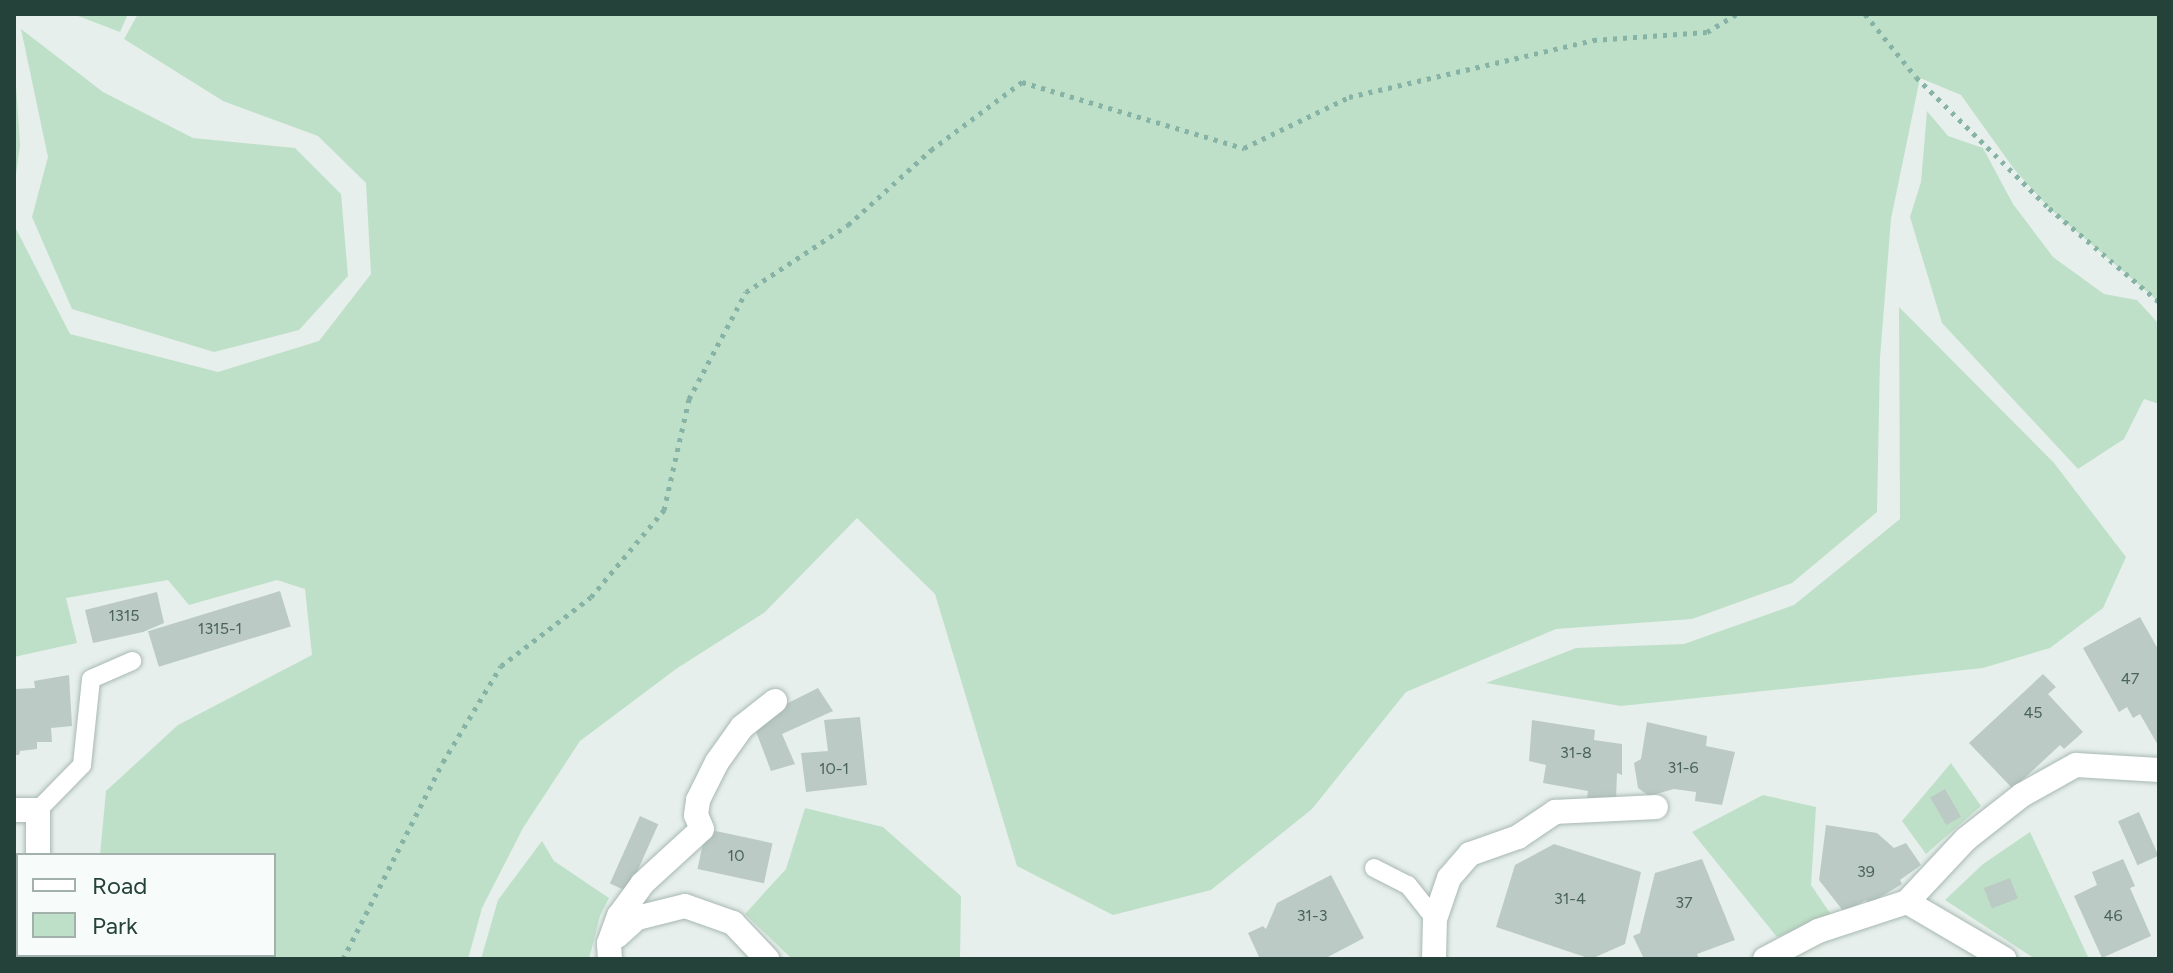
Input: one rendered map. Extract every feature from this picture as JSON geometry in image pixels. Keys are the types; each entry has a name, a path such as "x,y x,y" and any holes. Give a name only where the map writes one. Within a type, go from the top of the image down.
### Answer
{"street":[{"path":"610,951 619,916 642,884 702,829 696,815 698,800 717,762 742,727 775,701"},
{"path":"1765,959 1818,931 1907,902 1966,839 2022,795 2076,765 2159,770"},
{"path":"1434,959 1435,919 1449,878 1470,854 1518,837 1555,812 1656,807"},
{"path":"26,810 37,853"},
{"path":"1907,902 2004,959"},
{"path":"610,951 637,918 685,906 733,923 767,959"}],"lane":[{"path":"26,810 82,765 91,679 132,661"},
{"path":"1374,868 1408,885 1435,919"}],"path":[{"path":"343,959 443,762 501,666 591,597 664,510 689,399 746,292 848,225 931,150 1022,82 1244,148 1349,97 1593,40 1707,32 1737,14"},
{"path":"1865,14 1916,77 2049,208 2159,302"}],"green space":[{"path":"73,14 128,14 120,32"},
{"path":"138,14 2159,14 2159,302 2049,208 2014,169 1961,95 1920,78 1891,219 1880,358 1877,512 1792,583 1692,619 1556,629 1406,692 1312,809 1211,890 1113,915 1017,866 935,594 857,518 765,612 676,669 580,741 523,828 482,908 468,959 60,959 276,957 276,853 100,853 106,791 178,725 312,655 305,589 277,580 189,605 168,580 66,598 77,643 14,657 14,225 70,334 218,372 319,341 371,274 366,183 318,136 223,101 124,39"},
{"path":"21,29 103,92 193,138 295,148 341,194 348,276 299,330 214,352 72,309 32,217 48,157"},
{"path":"14,55 20,145 14,189"},
{"path":"1927,111 1948,136 1983,148 2013,204 2053,257 2104,294 2137,300 2159,324 2159,404 2144,399 2124,439 2078,469 1942,323 1910,217 1921,182"},
{"path":"1899,307 2054,463 2126,557 2103,608 2050,648 1983,668 1621,706 1486,683 1576,648 1684,644 1794,605 1900,519"},
{"path":"1951,763 1981,806 1926,854 1902,821"},
{"path":"1763,795 1816,807 1811,885 1832,916 1777,937 1692,832"},
{"path":"805,808 883,827 961,896 960,959 792,959 745,914 786,869"},
{"path":"2030,832 2089,959 2035,959 1945,900 1983,864"},
{"path":"542,841 554,861 609,898 600,916 589,959 481,959 498,900"}],"building":[{"path":"280,591 291,626 159,667 148,631"},
{"path":"157,592 164,623 143,632 93,643 85,610"},
{"path":"2140,617 2159,651 2159,747 2140,714 2133,718 2127,707 2119,712 2083,648"},
{"path":"2043,674 2056,687 2048,694 2083,732 2064,749 2060,745 2013,789 1969,743"},
{"path":"69,675 72,726 51,728 52,742 37,742 37,749 14,755 16,689 35,688 34,681"},
{"path":"818,688 833,711 782,734 795,764 771,771 752,721"},
{"path":"860,717 867,785 806,792 801,753 828,751 824,720"},
{"path":"1532,720 1595,730 1594,740 1622,744 1622,775 1617,773 1616,800 1587,798 1588,791 1543,783 1546,765 1529,761"},
{"path":"1647,722 1707,736 1706,746 1735,752 1722,805 1695,801 1696,792 1674,789 1649,796 1638,788 1634,763 1641,759"},
{"path":"1945,789 1961,817 1946,825 1930,798"},
{"path":"2139,812 2159,856 2138,865 2118,821"},
{"path":"640,816 658,824 628,892 610,884"},
{"path":"1826,825 1877,833 1894,848 1906,843 1921,865 1900,880 1902,884 1869,904 1866,900 1844,912 1819,880"},
{"path":"706,829 773,843 764,883 697,869"},
{"path":"1554,844 1641,872 1625,944 1591,959 1496,927 1515,865"},
{"path":"1702,859 1735,940 1697,954 1699,959 1644,959 1633,936 1640,933 1655,873"},
{"path":"2123,859 2135,886 2130,888 2151,936 2102,958 2074,896 2097,885 2092,872"},
{"path":"1331,875 1364,938 1324,959 1260,959 1248,933 1263,926 1266,929 1277,903"},
{"path":"2010,878 2018,899 1992,909 1984,888"}]}
